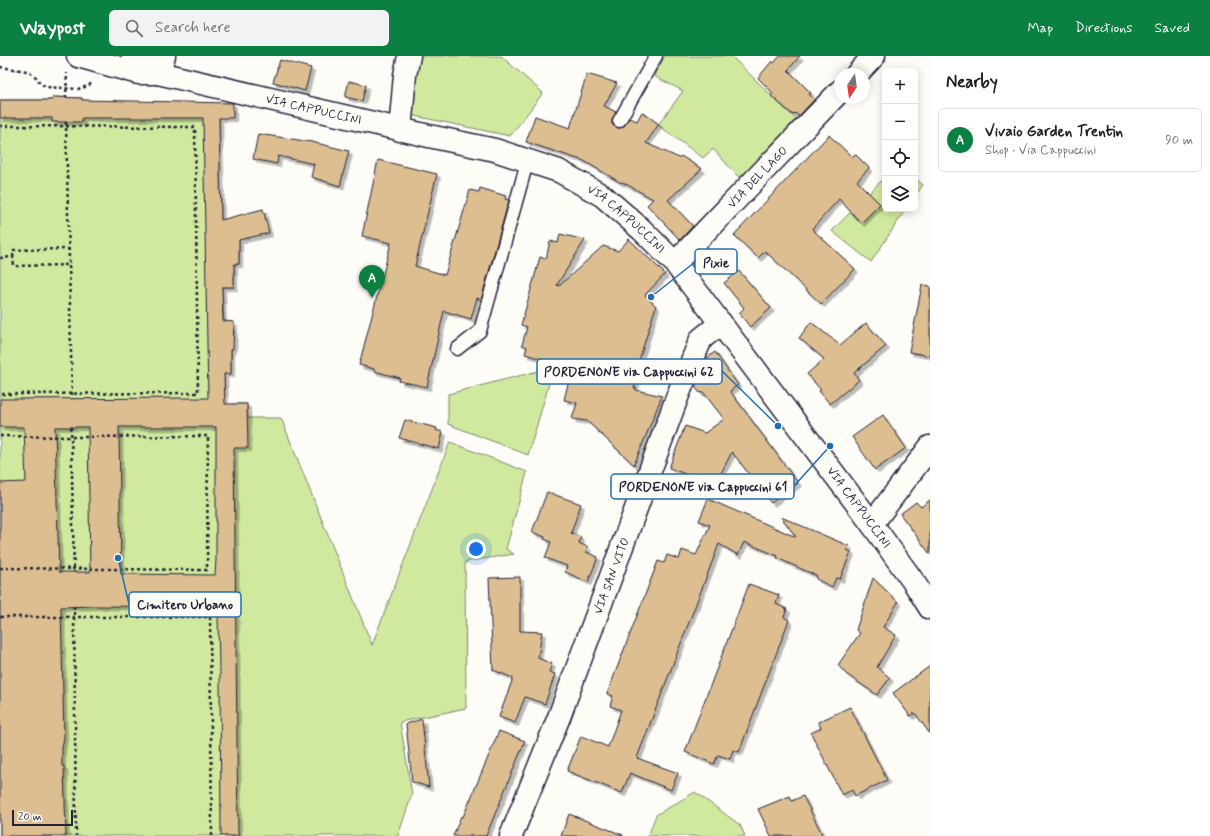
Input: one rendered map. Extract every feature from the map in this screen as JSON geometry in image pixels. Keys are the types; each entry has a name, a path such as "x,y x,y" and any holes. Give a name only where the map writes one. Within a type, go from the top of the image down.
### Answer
{"main road":[{"name":"VIA CAPPUCCINI","path":"133,56 142,60 400,130 495,150 559,170 603,196 642,230 675,263 872,524 915,584 930,608"},
{"path":"400,130 405,75 409,56"},
{"path":"863,68 874,56"},
{"name":"VIA CAPPUCCINI","path":"73,62 138,73 161,64"},
{"name":"VIA DEL LAGO","path":"675,263 834,97"},
{"name":"VIA SAN VITO","path":"511,836 559,717 678,395 701,339 721,323"},
{"path":"872,524 930,448"}],"lane":[{"path":"619,121 656,56"},
{"path":"457,349 480,331 528,160"}],"path":[{"path":"66,98 73,62"},
{"path":"66,122 72,398"},
{"path":"0,126 195,128 198,393 0,394"},
{"path":"69,249 14,250 13,258 14,266 69,265"},
{"path":"0,258 13,258"},
{"path":"71,427 74,572"},
{"path":"0,436 208,436 208,570 0,568"},
{"path":"74,606 76,836"},
{"path":"0,617 210,618 212,836"}],"green space":[{"path":"501,56 543,93 510,136 410,115 418,57"},
{"path":"665,56 731,56 799,122 743,182 713,149 703,158 658,125 683,91 654,76"},
{"path":"53,97 82,98 82,100 219,106 221,225 234,241 239,241 239,264 234,265 234,287 222,287 224,321 234,322 234,333 231,349 231,374 224,374 225,409 232,404 247,404 248,418 281,418 372,645 450,442 527,472 506,549 514,554 465,562 466,708 400,722 412,794 398,836 0,836 0,100 52,100"},
{"path":"882,180 882,212 904,212 871,262 832,231"},
{"path":"918,181 923,185 918,192"},
{"path":"554,367 528,455 448,424 448,394"},
{"path":"695,792 740,825 745,836 648,836 656,815"}],"building":[{"path":"780,56 800,56 788,70 811,93 809,94 814,100 799,116 795,113 793,115 771,96 773,93 758,78 772,61 774,63"},
{"path":"280,60 311,68 305,91 273,82"},
{"path":"587,74 617,83 604,106 616,112 612,121 612,124 615,127 623,127 629,118 637,121 642,112 659,124 646,143 679,158 681,156 702,169 668,200 693,226 680,240 647,205 653,199 622,182 621,183 584,161 526,142 535,116 570,128"},
{"path":"349,81 366,85 362,101 345,97"},
{"path":"53,97 82,98 82,100 233,103 233,118 219,118 221,220 263,209 269,233 239,240 239,264 234,264 234,287 222,287 223,321 234,322 233,349 231,349 231,374 224,374 225,404 247,404 248,448 234,448 238,836 221,836 220,669 218,616 209,607 95,606 61,607 64,737 62,748 62,766 64,766 66,836 0,836 0,483 26,482 24,427 0,427 0,399 208,398 203,118 82,118 82,122 52,122 52,118 0,118 0,100 53,100","holes":["55,427 88,427 90,572 59,572","119,427 216,427 215,575 121,574"]},
{"path":"258,134 312,142 349,151 340,186 311,177 314,164 278,156 277,164 253,159"},
{"path":"829,135 852,157 855,154 869,168 857,181 880,204 861,223 839,199 812,229 855,269 821,304 765,251 758,258 734,235"},
{"path":"378,160 437,174 415,266 445,275 470,190 479,192 480,188 506,196 505,199 509,200 481,300 477,298 471,319 444,311 427,387 399,381 400,378 359,365 391,243 362,236"},
{"path":"560,234 585,240 557,285 559,286 603,246 618,251 629,239 665,274 645,295 656,306 635,373 639,374 634,388 636,388 636,390 662,396 634,465 587,421 572,419 577,403 564,400 572,368 525,354 527,347 522,345 527,327 521,325 540,257 546,259 550,241 558,243"},
{"path":"739,271 771,308 750,327 739,313 744,308 724,283"},
{"path":"922,285 930,286 930,356 909,352"},
{"path":"811,322 840,345 866,323 886,346 854,373 859,380 830,404 819,391 821,390 807,374 824,359 799,338"},
{"path":"715,352 738,385 730,391 798,483 771,503 732,452 715,485 669,468 685,426 705,433 724,419 703,392 700,393 695,387 707,358"},
{"path":"883,415 906,448 875,470 852,437"},
{"path":"405,420 437,428 436,430 443,432 439,449 399,438"},
{"path":"547,492 581,504 571,533 581,537 579,543 588,547 586,552 598,557 588,582 565,572 567,566 545,558 551,542 544,539 545,537 532,532"},
{"path":"708,499 796,537 781,517 849,546 847,550 851,552 840,579 836,578 832,587 816,579 817,576 777,558 778,556 744,542 738,555 719,544 637,758 678,773 671,790 630,773 622,793 567,771 581,736 608,747 621,710 610,706 613,696 607,694 658,561 664,563 667,555 679,559 682,550 696,555 710,525 699,521"},
{"path":"930,500 930,554 900,514 916,502 921,507"},
{"path":"520,577 520,631 542,632 538,658 552,664 549,672 555,674 545,704 525,697 515,723 499,717 513,678 493,670 489,578"},
{"path":"873,578 898,602 883,627 896,635 877,667 890,678 877,695 846,674 838,665 860,633 856,630"},
{"path":"749,584 779,595 776,604 787,609 784,617 789,620 739,752 733,750 730,759 718,755 714,764 685,752"},
{"path":"930,666 930,734 915,713 910,716 893,693"},
{"path":"850,707 887,780 855,796 852,790 842,795 811,733 821,728 818,722"},
{"path":"422,719 429,787 412,782 406,724"},
{"path":"499,731 525,741 486,836 453,836 461,816 463,817"},
{"path":"790,796 792,801 803,796 823,836 771,836 758,809"},
{"path":"569,814 623,835 623,836 561,836"}],"place":[{"name":"Pixie","path":"651,297"},
{"name":"Vivaio Garden Trentin","path":"372,298"},
{"name":"PORDENONE via Cappuccini 62","path":"778,426"},
{"name":"PORDENONE via Cappuccini 61","path":"830,446"},
{"name":"Cimitero Urbano","path":"118,558"}]}
